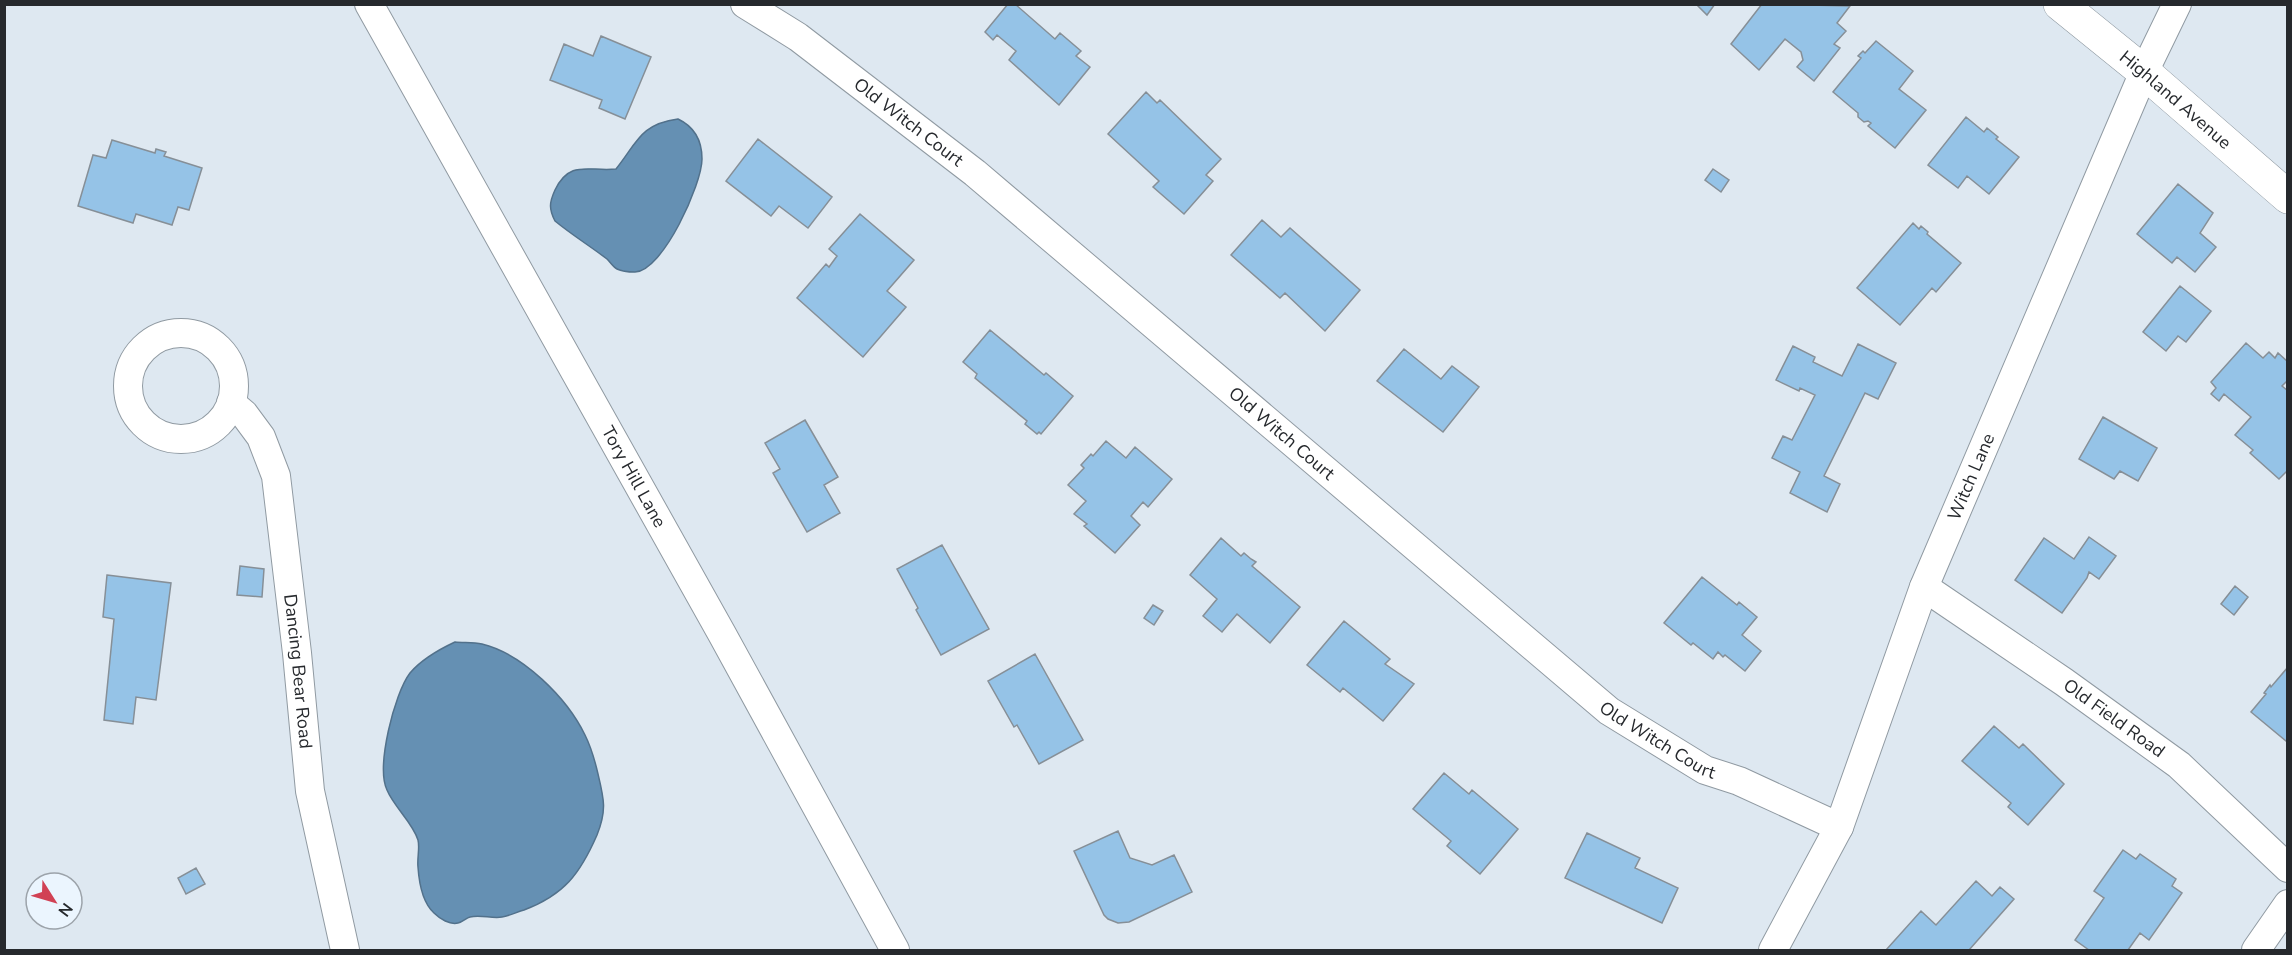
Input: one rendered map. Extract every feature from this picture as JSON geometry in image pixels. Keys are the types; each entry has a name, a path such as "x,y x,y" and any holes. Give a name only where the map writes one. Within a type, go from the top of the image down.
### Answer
{"street":[{"name":"Old Witch Court","path":"745,4 798,37 975,173 1609,711 1706,770 1739,781 1839,827"},
{"name":"Highland Avenue","path":"2060,4 2144,72 2288,197"},
{"name":"Witch Lane","path":"1773,951 1839,827 1924,587 2144,72 2177,4"},
{"name":"Tory Hill Lane","path":"376,7 895,951"},
{"name":"Dancing Bear Road","path":"231,403 261,437 276,476 297,653 310,791 345,951"},
{"name":"Old Field Road","path":"1924,587 2179,765 2288,868"},
{"path":"2256,951 2288,904"}],"water":[{"path":"678,119 693,130 701,146 700,171 688,205 669,242 646,268 635,272 619,270 555,221 550,206 553,195 567,174 581,169 616,169 647,130 655,125"},
{"path":"455,642 479,643 513,657 542,679 555,693 577,721 587,740 597,769 604,804 600,826 591,849 577,872 560,890 538,904 507,916 474,916 452,923 436,915 424,898 418,864 418,840 387,790 384,765 388,731 404,683 410,673 420,664 437,651"}],"building":[{"path":"1008,4 1015,4 1055,39 1060,33 1081,51 1076,56 1090,67 1059,105 1009,60 1016,51 997,35 993,40 985,32"},
{"path":"1696,4 1715,4 1707,15"},
{"path":"1762,4 1850,6 1837,23 1846,31 1834,44 1840,48 1814,81 1797,67 1803,60 1801,52 1785,39 1759,70 1731,44"},
{"path":"601,36 651,57 625,119 599,108 602,100 550,80 564,44 593,56"},
{"path":"1876,41 1913,71 1899,89 1926,110 1895,148 1868,126 1871,123 1864,122 1858,117 1858,113 1833,92 1861,58 1858,56 1863,51 1865,53"},
{"path":"1146,92 1157,103 1160,100 1221,159 1206,175 1213,181 1184,214 1153,187 1159,181 1108,134"},
{"path":"1966,117 1984,132 1987,128 1998,137 1996,139 2019,157 1989,194 1967,176 1958,188 1928,165"},
{"path":"758,139 832,197 808,228 779,206 771,216 726,181"},
{"path":"112,140 155,153 156,149 166,152 164,156 202,168 189,210 178,207 172,225 136,214 133,223 78,206 93,155 106,158"},
{"path":"1713,169 1729,180 1721,192 1705,180"},
{"path":"2178,184 2213,213 2200,233 2216,247 2195,272 2177,257 2172,263 2137,234"},
{"path":"860,214 914,260 887,291 906,307 863,357 797,298 826,264 829,267 837,256 829,249"},
{"path":"1262,220 1281,237 1290,228 1360,290 1325,331 1285,293 1280,298 1231,255"},
{"path":"1913,223 1919,229 1921,226 1961,263 1936,292 1932,288 1900,325 1857,288"},
{"path":"2180,286 2211,311 2186,342 2178,336 2166,351 2143,332"},
{"path":"990,330 1073,396 1041,434 1039,432 1037,434 1025,424 1027,421 975,378 977,374 963,362"},
{"path":"2246,343 2263,358 2269,352 2275,358 2278,353 2288,362 2288,380 2282,386 2288,391 2288,470 2279,479 2250,453 2253,450 2235,435 2251,417 2224,394 2219,401 2211,394 2216,388 2211,382"},
{"path":"1858,344 1896,363 1878,399 1865,393 1824,476 1840,484 1827,512 1790,493 1800,472 1772,458 1783,436 1792,440 1815,395 1800,388 1799,391 1776,380 1793,346 1815,357 1813,362 1842,376"},
{"path":"1404,349 1441,379 1452,366 1479,387 1443,432 1377,381"},
{"path":"2103,417 2157,448 2138,481 2120,471 2114,479 2079,459"},
{"path":"805,420 838,477 824,485 840,513 807,532 773,473 780,469 765,443"},
{"path":"1106,441 1126,458 1135,447 1172,479 1148,507 1143,502 1131,516 1140,525 1115,553 1084,526 1087,524 1074,514 1086,501 1068,485 1084,468 1081,465 1091,454 1093,456"},
{"path":"2089,537 2116,556 2099,579 2089,572 2062,613 2015,580 2044,538 2074,559"},
{"path":"1221,538 1241,556 1244,553 1256,562 1252,566 1300,607 1270,643 1237,614 1222,632 1203,616 1217,599 1190,575"},
{"path":"942,545 989,629 941,655 897,569"},
{"path":"240,566 264,569 262,597 237,595"},
{"path":"107,575 171,583 156,700 136,697 133,724 104,720 114,619 103,617"},
{"path":"1702,577 1737,605 1739,602 1757,617 1742,635 1761,651 1745,671 1718,652 1713,659 1664,623"},
{"path":"2235,586 2248,597 2234,615 2221,604"},
{"path":"1153,605 1163,611 1154,625 1144,618"},
{"path":"1344,621 1390,659 1385,664 1414,684 1383,721 1343,688 1340,692 1307,665"},
{"path":"1035,654 1083,740 1039,764 1017,725 1014,727 988,681"},
{"path":"2288,667 2288,741 2286,741 2251,712 2266,694 2264,693 2270,685 2271,687"},
{"path":"1994,726 2019,748 2023,744 2064,784 2028,825 2008,807 2011,803 1962,761"},
{"path":"1444,773 1469,794 1472,790 1518,829 1480,874 1447,846 1451,841 1413,809"},
{"path":"1118,831 1130,858 1152,865 1174,855 1192,892 1129,922 1118,923 1108,919 1074,851"},
{"path":"1587,833 1640,858 1635,868 1678,888 1662,923 1565,878"},
{"path":"2123,850 2136,859 2140,854 2176,879 2172,886 2182,893 2149,940 2140,933 2128,950 2089,950 2075,940 2104,898 2094,891"},
{"path":"196,868 205,884 186,894 178,878"},
{"path":"1976,881 1992,896 2000,887 2014,899 1969,950 1886,950 1921,911 1936,925"}]}
